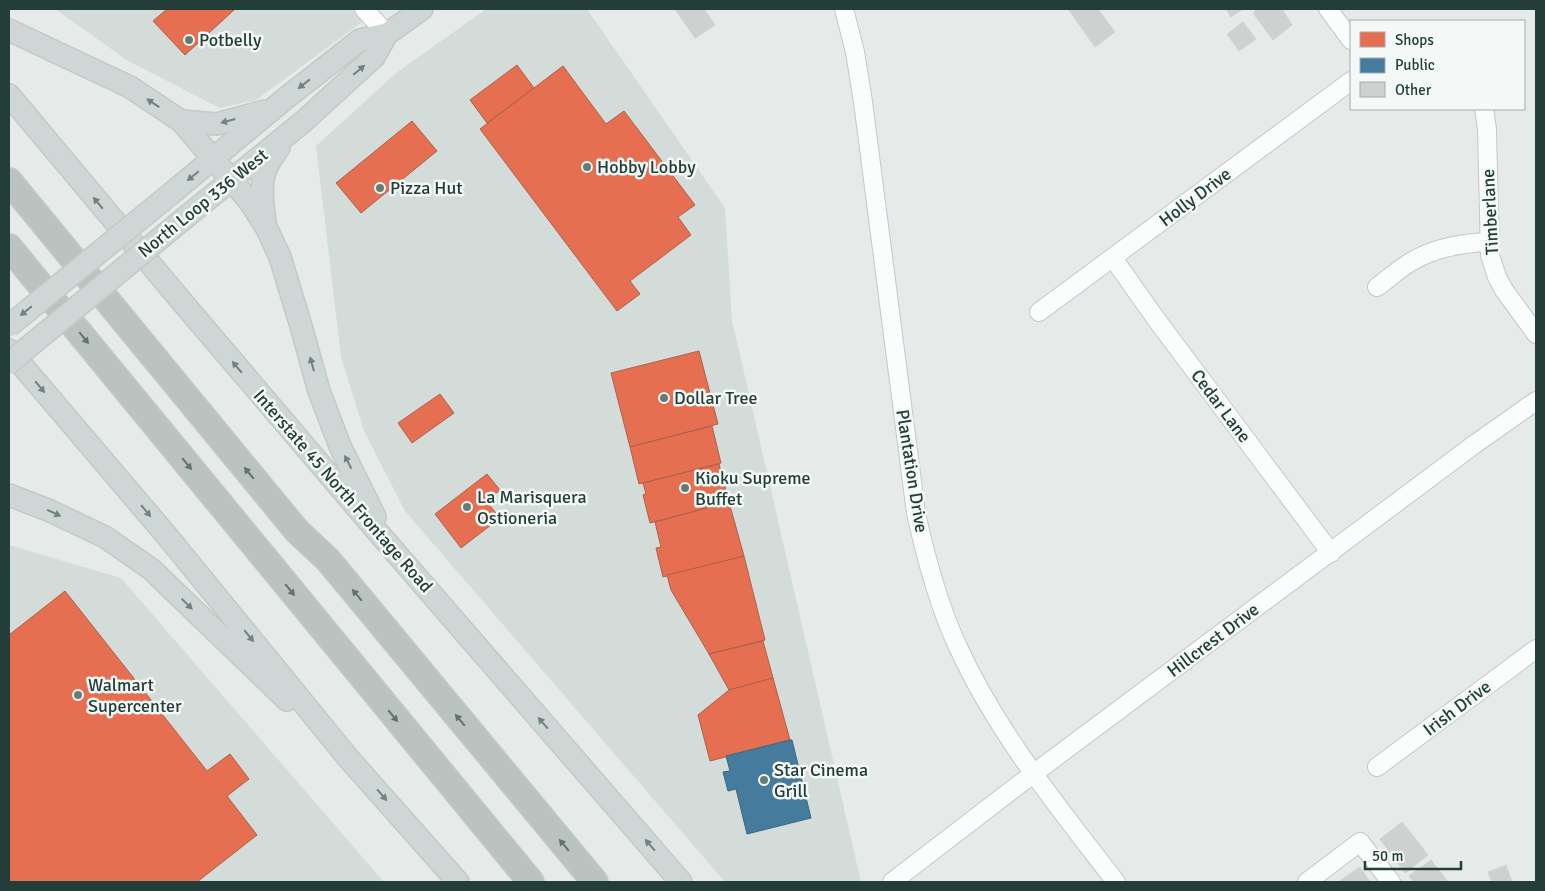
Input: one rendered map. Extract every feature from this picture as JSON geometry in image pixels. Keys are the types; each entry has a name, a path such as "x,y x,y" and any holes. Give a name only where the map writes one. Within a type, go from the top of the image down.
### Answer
{"highway":[{"path":"9,181 297,531 328,560 595,882"},
{"path":"9,247 531,882"}],"main road":[{"name":"North Loop 336 West","path":"9,326 274,108 360,40 387,34 422,9"},
{"path":"9,30 130,87 181,121 250,202 266,227 280,257 321,397 340,446 383,534 382,537"},
{"name":"North Loop 336 West","path":"9,363 287,134 374,57 387,34"},
{"name":"Interstate 45 North Frontage Road","path":"9,96 382,537 682,882"},
{"path":"181,121 217,124 274,108"},
{"path":"266,227 262,193 266,169 287,134"},
{"path":"9,350 167,536 349,758 458,882"},
{"path":"9,495 48,510 106,537 151,569 349,758"}],"street":[{"path":"364,9 387,34"},
{"name":"Plantation Drive","path":"844,9 855,52 863,102 916,513 928,564 954,638 975,682 1001,728 1033,774 1116,882"},
{"path":"1328,9 1350,39"},
{"name":"Holly Drive","path":"1038,312 1350,82"},
{"name":"Timberlane","path":"1484,110 1487,129 1490,255 1497,277 1504,290 1536,334"},
{"path":"1378,288 1409,263 1430,253 1462,243 1489,242"},
{"name":"Cedar Lane","path":"1113,258 1156,319 1331,553"},
{"name":"Hillcrest Drive","path":"892,882 1033,774 1475,444 1536,401"},
{"name":"Irish Drive","path":"1377,767 1536,649"},
{"path":"1306,882 1360,842 1391,882"}],"shaded area":[{"path":"55,9 380,9 256,100 220,108 128,61"},
{"path":"486,9 587,9 725,208 732,320 861,882 725,882 405,511 364,431 341,357 316,146 396,73"},
{"name":"Walmart Supercenter","path":"9,545 121,578 384,882 9,882"}],"building: Shops":[{"path":"167,9 235,9 185,55 153,21"},
{"path":"517,65 534,88 487,123 470,100"},
{"name":"Hobby Lobby","path":"563,66 606,124 624,111 695,205 678,217 691,235 630,281 640,294 617,311 480,129"},
{"path":"412,121 437,151 361,213 336,183"},
{"name":"Dollar Tree","path":"699,351 718,424 630,447 611,373"},
{"path":"440,394 454,413 412,443 398,423"},
{"path":"712,426 721,463 639,484 630,447"},
{"name":"Kioku Supreme Buffet","path":"719,464 729,502 650,523 643,495 646,494 643,483"},
{"name":"La Marisquera Ostioneria","path":"487,474 500,490 486,501 500,518 461,548 435,514"},
{"path":"729,502 744,556 663,577 656,548 661,547 655,522"},
{"path":"744,556 765,640 709,654 671,590 667,575"},
{"name":"Walmart Supercenter","path":"65,591 207,771 230,754 249,779 227,796 257,835 197,882 9,882 9,635"},
{"path":"763,641 773,678 729,690 709,654"},
{"path":"773,678 790,740 710,761 698,715 729,690"}],"building: Public":[{"name":"Star Cinema Grill","path":"792,740 811,818 747,834 736,789 728,791 723,772 730,771 726,756"}],"building: Other":[{"path":"675,9 704,9 715,25 695,38"},
{"path":"1068,9 1098,9 1115,32 1095,47"},
{"path":"1226,9 1243,9 1231,17"},
{"path":"1257,9 1282,9 1292,25 1273,40 1253,13"},
{"path":"1243,22 1256,39 1239,51 1227,34"},
{"path":"1402,822 1428,855 1405,873 1380,839"},
{"path":"1431,860 1448,882 1413,882 1409,876"},
{"path":"1506,865 1512,882 1492,882 1488,872"},
{"path":"1360,867 1370,882 1338,882"}],"place":[{"name":"Potbelly","path":"189,40"},
{"name":"Hobby Lobby","path":"587,167"},
{"name":"Pizza Hut","path":"380,188"},
{"name":"Dollar Tree","path":"664,398"},
{"name":"Kioku Supreme Buffet","path":"685,488"},
{"name":"La Marisquera Ostioneria","path":"467,507"},
{"name":"Walmart Supercenter","path":"78,695"},
{"name":"Star Cinema Grill","path":"764,780"}]}
